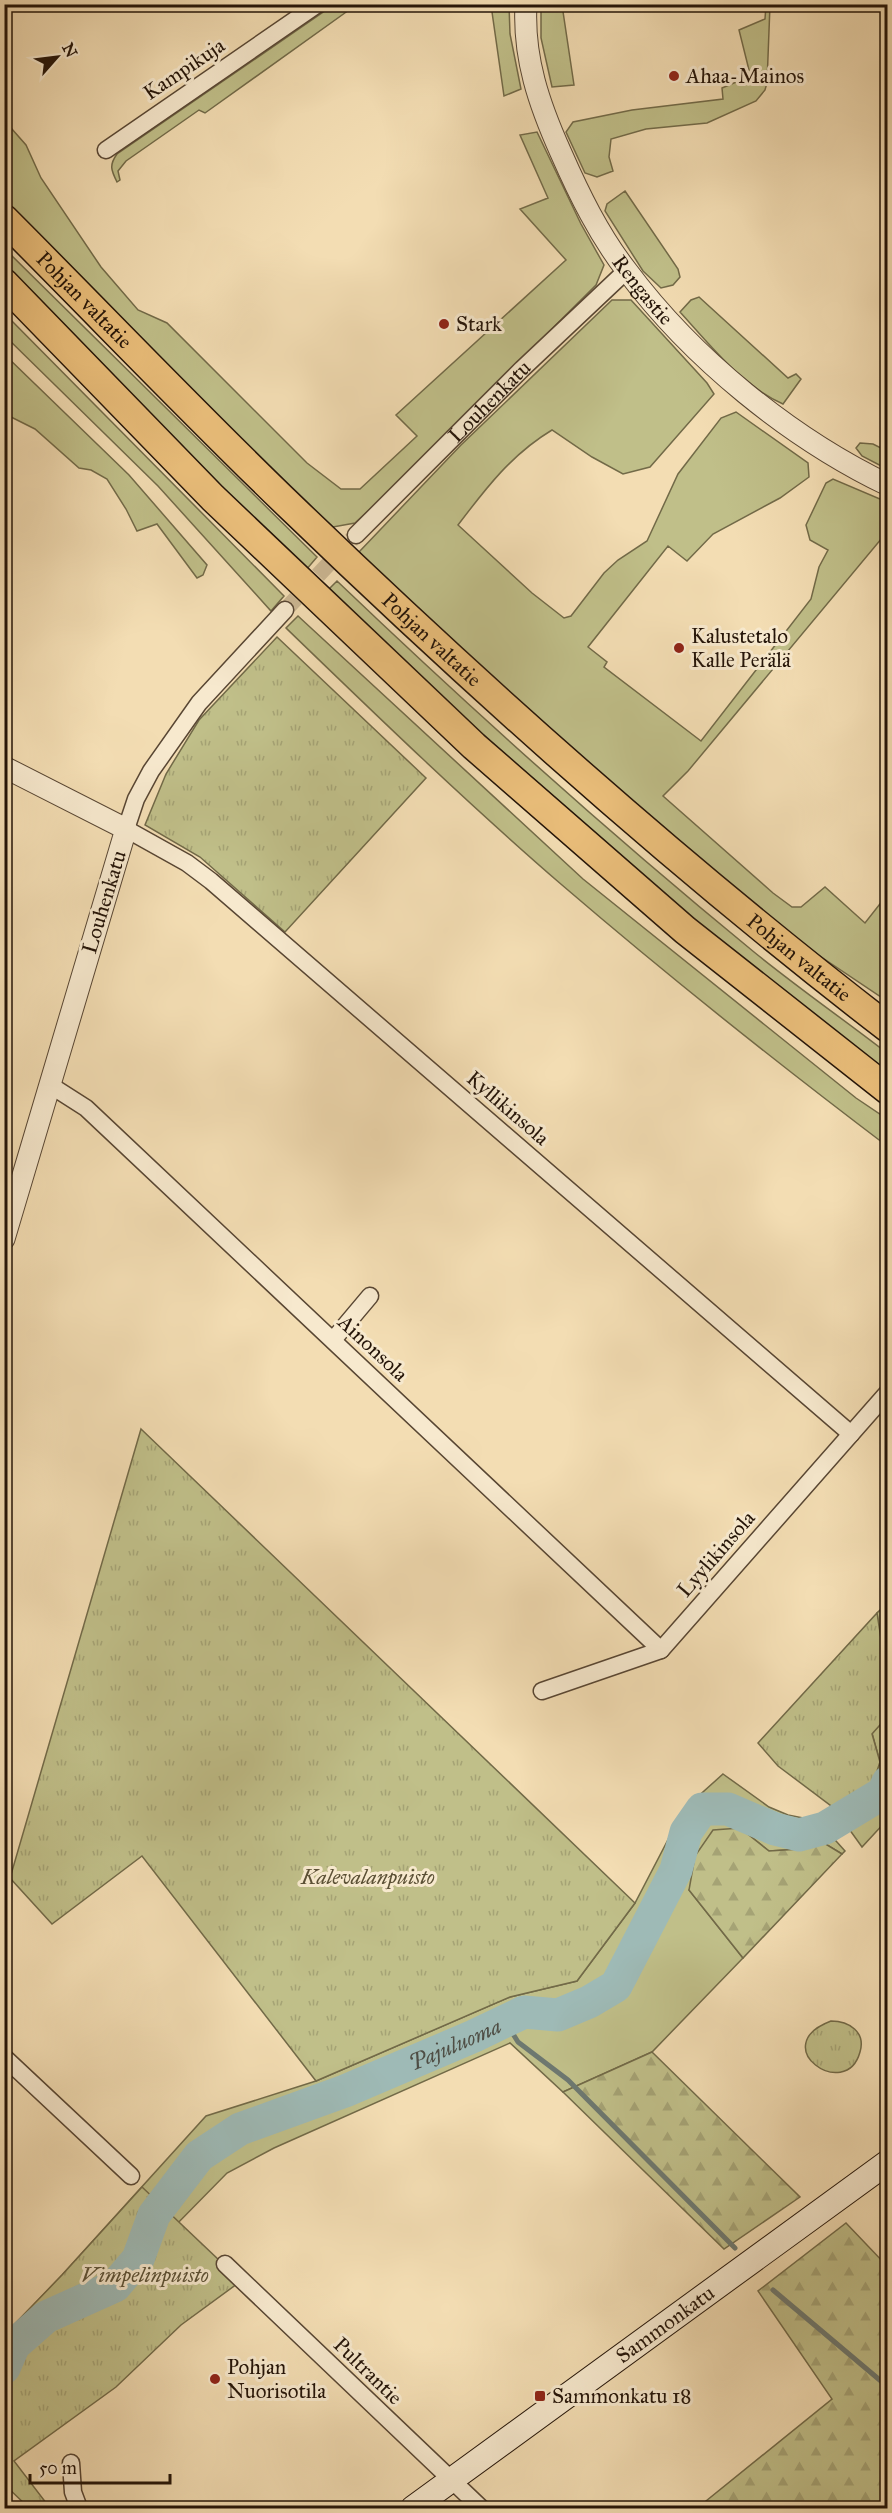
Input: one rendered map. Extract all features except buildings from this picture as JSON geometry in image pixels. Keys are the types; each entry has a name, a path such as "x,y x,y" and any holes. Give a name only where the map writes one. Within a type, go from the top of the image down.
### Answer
{"highway":[{"name":"Pohjan valtatie","path":"4,219 291,507 516,719 683,865 888,1028"},
{"path":"4,282 213,498 474,747 685,930 888,1090"}],"main road":[{"name":"Sammonkatu","path":"413,2508 888,2162"}],"street":[{"name":"Kampikuja","path":"106,150 318,4"},
{"name":"Rengastie","path":"526,4 525,23 532,83 581,199 626,271 687,341 734,383 833,457 888,485"},
{"name":"Louhenkatu","path":"356,535 522,369 626,271"},
{"name":"Louhenkatu","path":"4,1239 136,799 151,771 200,703 285,610"},
{"path":"4,767 126,829"},
{"name":"Kyllikinsola","path":"126,829 187,863 211,880 851,1434"},
{"name":"Ainonsola","path":"50,1085 86,1108 661,1650"},
{"path":"333,1341 370,1296"},
{"name":"Lyylikinsola","path":"542,1691 661,1650 888,1392"},
{"path":"4,2057 131,2175"},
{"name":"Pultrantie","path":"225,2264 481,2508"},
{"path":"71,2463 73,2492 79,2508"}],"green space":[{"path":"335,4 356,5 205,113 199,110 126,161 118,171 120,180 117,182 112,168 117,154"},
{"path":"491,5 509,5 510,34 521,89 504,96"},
{"path":"541,5 562,5 574,85 552,87 541,38"},
{"path":"766,5 770,5 767,83 765,90 756,101 707,123 646,129 611,139 609,157 613,171 597,177 585,173 566,132 573,122 632,110 723,99 722,88 746,78 749,70 739,30 765,19"},
{"path":"4,120 26,145 41,178 101,267 138,310 167,323 307,463 341,489 360,489 417,436 396,415 566,260 520,209 548,198 520,135 537,132 581,224 604,265 596,285 378,502 355,523 333,527 304,502 5,202"},
{"path":"625,191 678,269 680,277 673,285 661,288 643,271 605,211 607,204"},
{"path":"8,252 317,557 306,570 137,405 5,268 4,253"},
{"path":"699,297 788,378 796,374 801,379 783,404 740,376 680,312 691,300"},
{"path":"612,300 631,300 707,383 714,394 650,467 623,474 592,457 552,430 512,461 458,525 532,593 564,618 571,616 604,573 618,560 647,541 678,474 721,418 736,412 808,463 809,477 780,498 713,534 687,561 668,546 588,647 607,662 604,667 701,741 811,599 819,567 828,550 810,540 806,525 826,483 833,479 887,502 887,532 688,771 663,796 792,907 801,907 825,887 865,923 887,895 887,1001 778,928 594,771 372,567 359,552 461,445"},
{"path":"5,314 284,596 271,611 158,486 5,336"},
{"path":"4,354 129,475 207,565 203,575 197,578 157,524 137,531 107,479 91,470 79,468 35,429 5,414"},
{"path":"860,443 873,444 887,451 887,469 862,456 856,448"},
{"path":"337,581 490,724 594,817 770,965 887,1053 887,1075 642,880 325,593"},
{"path":"298,616 583,879 856,1098 887,1119 887,1146 682,985 562,885 491,822 286,628"},
{"path":"277,637 426,778 285,932 200,857 145,825 166,774 199,720"},
{"name":"Kalevalanpuisto","path":"141,1429 635,1903 577,1981 510,1997 316,2081 142,1856 52,1924 10,1878"},
{"path":"887,1603 887,1688 877,1613"},
{"path":"877,1613 887,1678 887,1717 872,1734 880,1762 872,1786 834,1808 778,1766 758,1743"},
{"path":"887,1717 887,1820 862,1847 834,1808 872,1786 880,1762 872,1733"},
{"path":"723,1774 769,1807 788,1815 818,1821 845,1851 842,1854 824,1843 801,1849 769,1851 740,1828 689,1890 743,1958 652,2052 563,2092 510,2043 274,2148 227,2173 173,2228 5,2335 206,2116 316,2081 510,1997 577,1981 635,1903 684,1809"},
{"path":"740,1828 769,1851 801,1849 824,1843 842,1854 743,1958 689,1890 695,1856 713,1830"},
{"path":"831,2021 850,2026 861,2039 860,2052 852,2066 840,2072 827,2071 816,2065 807,2055 806,2044 813,2032"},
{"path":"652,2052 800,2197 724,2249 563,2092"},
{"name":"Vimpelinpuisto","path":"142,2187 241,2281 181,2325 116,2387 14,2461 50,2508 29,2508 5,2485 4,2335"},
{"path":"846,2223 887,2266 887,2508 714,2508 706,2501 832,2399 758,2291"}],"waterway":[{"name":"Pajuluoma","path":"4,2368 14,2345 46,2317 115,2286 138,2259 154,2215 199,2156 240,2129 345,2091 524,2012 558,2015 589,2002 616,1986 676,1870 686,1832 702,1809 728,1809 775,1829 799,1835 825,1828 883,1793 888,1782"},
{"path":"505,2021 518,2042 568,2080 735,2248"},
{"path":"773,2290 888,2387"}],"tunnel":[{"path":"285,610 356,535"}],"place":[{"name":"Ahaa-Mainos","path":"674,76"},
{"name":"Stark","path":"444,324"},
{"name":"Kalustetalo Kalle Perälä","path":"679,648"},
{"name":"Pohjan Nuorisotila","path":"215,2379"},
{"name":"Sammonkatu 18","path":"540,2396"}]}
